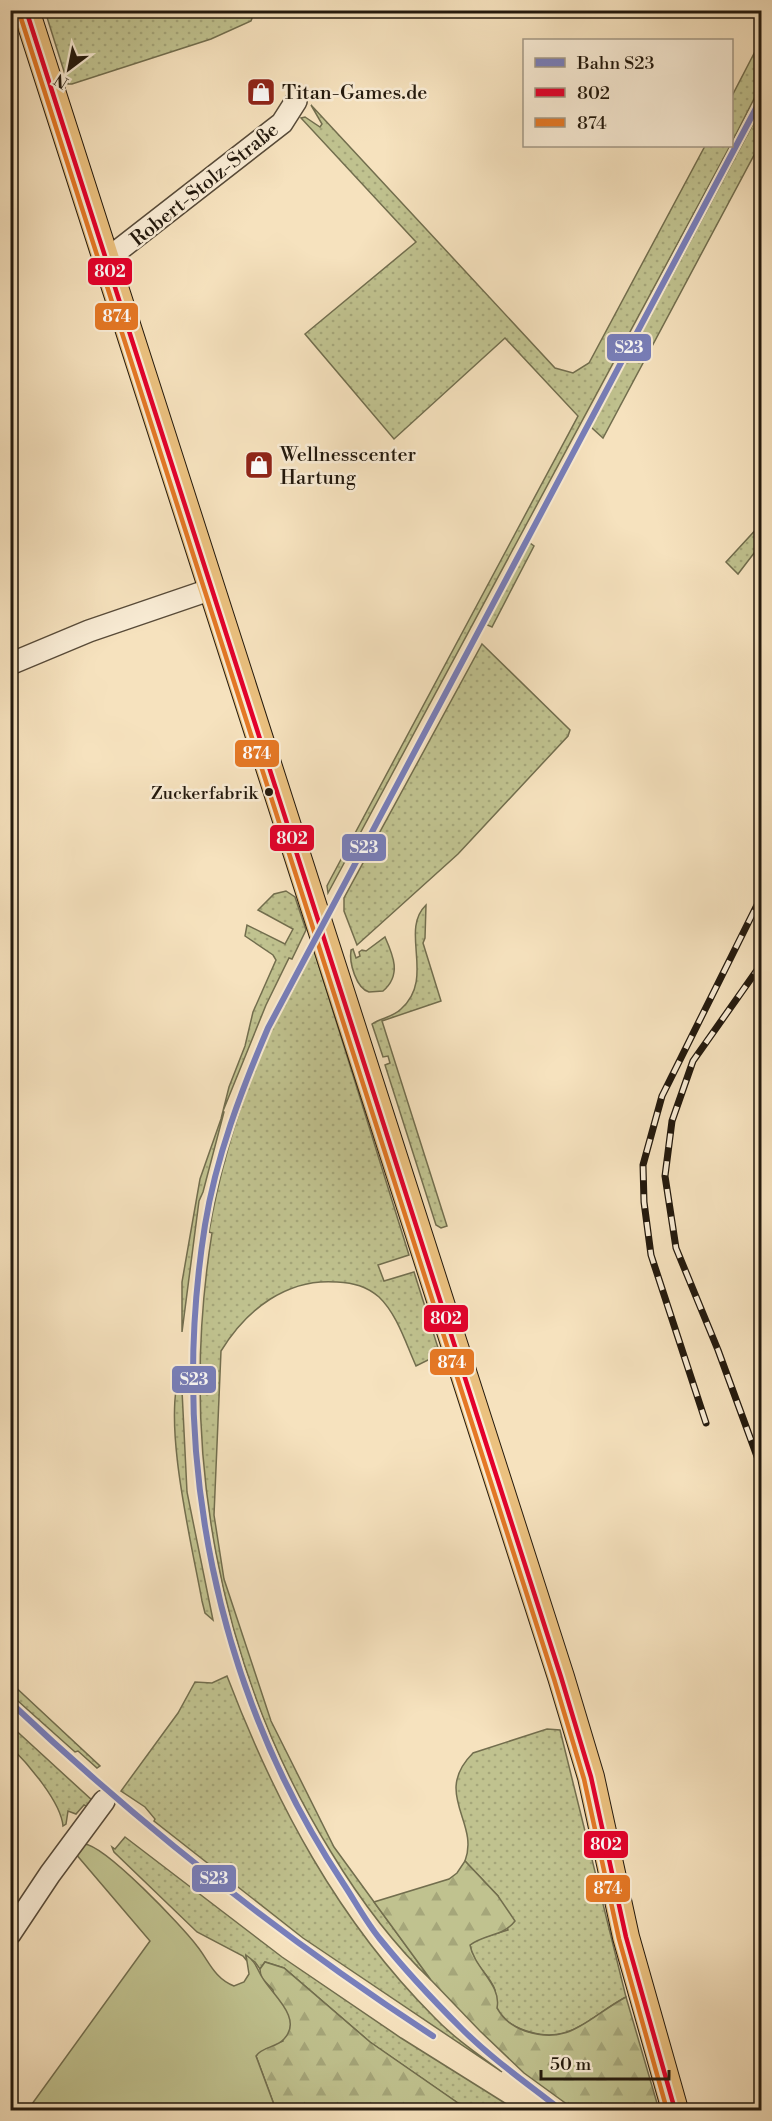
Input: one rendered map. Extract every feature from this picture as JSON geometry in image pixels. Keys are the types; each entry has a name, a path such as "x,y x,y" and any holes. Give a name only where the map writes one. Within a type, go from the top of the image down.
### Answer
{"main road":[{"path":"26,10 579,1735 637,1980 675,2110"}],"street":[{"name":"Robert-Stolz-Straße","path":"106,260 282,123 296,101"},
{"path":"10,664 89,631 212,589"},
{"path":"10,1934 50,1874 104,1801"}],"green space":[{"path":"255,10 251,21 211,39 72,84 68,84 45,11"},
{"path":"761,40 761,85 733,140 733,94"},
{"path":"311,105 555,368 573,373 589,363 704,147 729,147 328,893 327,886 330,880 578,416 505,338 394,439 305,334 416,242 301,118 305,117 320,127 322,124"},
{"path":"761,109 761,142 603,438 591,427"},
{"path":"761,524 761,544 738,574 726,562"},
{"path":"530,543 534,546 492,627 485,624"},
{"path":"482,644 570,730 568,736 458,854 357,945 344,911 344,898"},
{"path":"286,891 295,897 306,930 292,959 289,958 266,1005 223,1111 229,1087 245,1046 253,1012 276,960 273,955 245,936 247,925 285,944 293,929 258,910 274,894"},
{"path":"426,905 423,943 441,1001 382,1021 447,1226 441,1228 436,1225 385,1065 390,1063 388,1056 383,1057 372,1024 398,1012 411,997 416,983 416,928 419,916"},
{"path":"385,937 393,958 394,972 389,985 383,991 369,992 360,986 354,974 351,950 353,949 356,958 360,956 359,952 366,951"},
{"path":"314,950 409,1255 378,1265 384,1281 414,1272 440,1354 416,1366 391,1312 379,1297 360,1286 343,1282 319,1282 301,1285 270,1299 243,1322 221,1351 214,1515 224,1579 271,1721 334,1847 431,1980 402,1950 364,1903 331,1852 292,1781 260,1707 234,1631 216,1553 205,1474 200,1393 203,1313 212,1233 209,1232 215,1202 230,1143 259,1057 283,1001 288,999"},
{"path":"223,1111 199,1201 182,1332 182,1282 200,1179"},
{"path":"181,1370 187,1492 213,1620 205,1613 202,1601 180,1483 174,1419 176,1392"},
{"path":"227,1676 266,1769 288,1814 312,1858 339,1900 368,1941 434,2017 458,2039 502,2072 303,1938 154,1821 155,1819 145,1807 121,1791 178,1713 195,1682 212,1683"},
{"path":"10,1682 100,1766 97,1768 78,1751 75,1752 18,1701 11,1693"},
{"path":"10,1725 94,1802 88,1807 84,1805 76,1814 68,1811 66,1824 63,1826 61,1816 50,1795 11,1747"},
{"path":"547,1729 560,1730 626,1997 576,2028 552,2035 537,2034 521,2029 504,2018 497,2008 492,1984 474,1958 470,1945 478,1939 508,1930 498,1896 465,1861 468,1847 467,1833 456,1795 461,1768 473,1753"},
{"path":"125,1837 282,1957 401,2038 516,2110 468,2110 370,2042 284,1968 265,1962 260,1969 246,1956 247,1961 243,1956 197,1932 114,1852 112,1847 115,1849"},
{"path":"84,1844 108,1858 143,1888 189,1936 217,1974 227,1983 234,1986 244,1982 249,1974 246,1955 254,1962 266,1984 284,2006 290,2023 289,2031 284,2039 262,2050 256,2056 276,2110 37,2110 32,2104 150,1941 75,1853"},
{"path":"465,1861 498,1896 515,1921 505,1930 470,1945 492,1984 497,2008 502,2016 512,2025 525,2031 541,2035 555,2035 578,2028 626,1997 659,2110 575,2110 524,2073 431,1980 374,1902 449,1879 457,1873"},
{"path":"265,1962 284,1968 370,2042 468,2110 276,2110 256,2056 260,2050 283,2041 273,1990 261,1977 260,1969"}],"railway":[{"path":"706,1423 651,1255 644,1202 643,1165 662,1096 762,895"},
{"path":"762,963 693,1061 672,1121 665,1176 676,1248 718,1350 762,1470"}],"rail line":[{"name":"S23","path":"561,2110 474,2040 420,1985 380,1939 365,1919 299,1809 262,1731 234,1650 212,1567 199,1483 193,1397 195,1311 205,1225 216,1174 239,1100 268,1028 762,97"},
{"name":"S23","path":"10,1702 111,1793 214,1879 322,1960 433,2036"}],"transit line":[{"name":"802","path":"26,10 561,1677 591,1777 626,1937 675,2110"},
{"name":"874","path":"19,12 554,1679 584,1779 619,1939 667,2110"}],"place":[{"name":"Titan-Games.de","path":"261,92"},
{"name":"Wellnesscenter Hartung","path":"259,465"},
{"name":"Zuckerfabrik","path":"269,792"}]}
